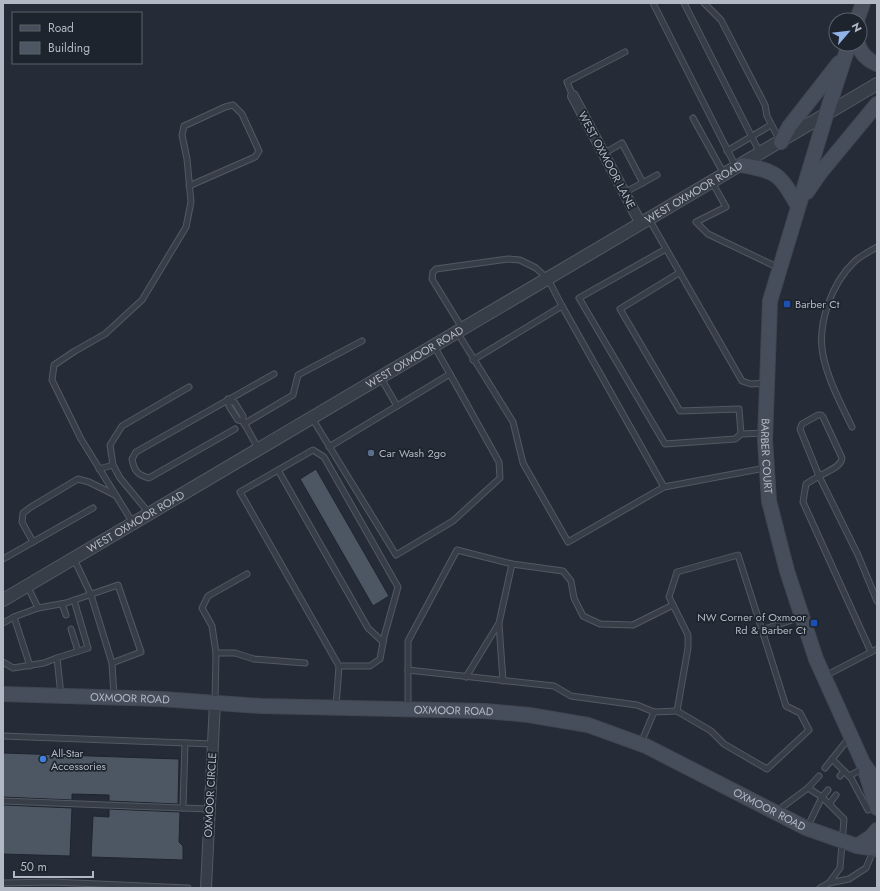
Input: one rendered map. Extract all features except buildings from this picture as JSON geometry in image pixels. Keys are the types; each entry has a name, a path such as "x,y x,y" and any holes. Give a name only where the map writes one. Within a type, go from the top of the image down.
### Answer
{"main road":[{"path":"780,142 789,127 846,52"},
{"name":"BARBER COURT","path":"849,52 826,115 770,301 765,432 769,501 787,571 816,659 864,765 877,783"},
{"path":"859,52 877,64"},
{"path":"739,166 759,168 774,173 785,183 798,206 820,173 877,104"},
{"name":"OXMOOR ROAD","path":"3,694 216,702 261,706 485,711 529,715 588,725 641,744 806,828 857,846 876,849"},
{"path":"864,765 877,808"},
{"path":"857,846 871,837 877,830"}],"street":[{"name":"WEST OXMOOR ROAD","path":"3,600 877,84"},
{"name":"WEST OXMOOR LANE","path":"573,96 624,193 645,222"},
{"name":"OXMOOR CIRCLE","path":"206,888 216,702"}],"lane":[{"path":"653,3 727,150 739,166"},
{"path":"684,3 761,153"},
{"path":"704,3 721,20 765,105 767,116 780,142"},
{"path":"573,96 567,82 625,52"},
{"path":"133,523 81,440 52,380 54,365 75,351 106,334 142,300 186,227 191,202 182,135 184,126 225,107 233,105 242,114 259,151 255,157 189,186"},
{"path":"693,118 725,175"},
{"path":"727,150 771,124"},
{"path":"603,154 622,143 644,183"},
{"path":"624,193 656,175"},
{"path":"712,182 726,207 696,222 708,234 780,269"},
{"path":"645,222 666,249 742,381 751,384 767,383"},
{"path":"852,427 831,383 823,355 822,328 830,296 842,275 855,262 877,247"},
{"path":"666,249 579,298 665,444 735,439 741,434 765,432"},
{"path":"664,487 548,279 536,268 520,260 508,259 436,269 432,272 432,279 460,331 473,360 513,422 523,463 568,542 664,487 767,468"},
{"path":"679,273 620,309 680,410 739,409 741,434"},
{"path":"473,360 562,306"},
{"path":"244,423 293,395 298,375 362,341"},
{"path":"312,418 396,555 453,521 500,478 499,462 434,346"},
{"path":"235,429 149,478 142,477 134,469 132,458 136,452 274,374"},
{"path":"330,447 450,374"},
{"path":"380,378 397,406"},
{"path":"149,514 120,478 113,465 110,445 122,426 189,387"},
{"path":"228,399 235,402 243,416 244,423 259,449"},
{"path":"871,652 803,502 806,484 819,476 839,465 842,462 842,458 821,415 802,424 800,428 819,476 858,555 877,601"},
{"path":"336,708 339,666 240,492 313,450 324,458 398,587 383,642 380,659 370,666 339,666"},
{"path":"99,469 113,465"},
{"path":"278,470 368,628 383,642"},
{"path":"33,542 22,522 23,513 78,479 89,482 115,495"},
{"path":"3,560 93,508"},
{"path":"408,709 408,642 457,550 512,564 563,571 571,581 574,598 583,616 600,624 633,625 673,605"},
{"path":"408,670 554,686 571,696 637,705 654,712 677,711 711,731 724,744 767,769 809,730 800,713 786,706 738,555 677,572 669,597 688,635 688,648 677,711"},
{"path":"74,558 91,595 112,663 114,698"},
{"path":"503,681 499,623 512,564"},
{"path":"216,702 216,653 212,626 202,608 208,596 247,574"},
{"path":"27,585 38,608"},
{"path":"3,623 38,608 62,604 118,585 141,652 112,663"},
{"path":"3,662 13,668 30,666 44,663 88,648 74,600"},
{"path":"62,604 66,615"},
{"path":"762,630 802,616"},
{"path":"14,617 30,666"},
{"path":"466,677 499,623"},
{"path":"71,629 78,651"},
{"path":"824,676 877,649"},
{"path":"216,653 235,653 254,659 304,663"},
{"path":"57,658 61,696"},
{"path":"641,744 654,712"},
{"path":"3,736 213,744"},
{"path":"825,768 851,736"},
{"path":"183,808 185,743"},
{"path":"832,760 844,771 868,810 877,808"},
{"path":"849,778 864,765"},
{"path":"840,776 844,771"},
{"path":"776,812 808,788 819,776"},
{"path":"808,788 830,803 844,819 840,868 829,883"},
{"path":"806,828 822,797 828,790"},
{"path":"830,803 836,795"},
{"path":"3,801 210,809"},
{"path":"820,888 829,883 849,879 866,868 876,849"},
{"path":"3,883 12,885 53,882 103,886 188,888"}],"place":[{"name":"Barber Ct","path":"787,304"},
{"name":"Car Wash 2go","path":"371,453"},
{"name":"NW Corner of Oxmoor Rd & Barber Ct","path":"814,623"},
{"name":"All-Star Accessories","path":"43,759"}]}
